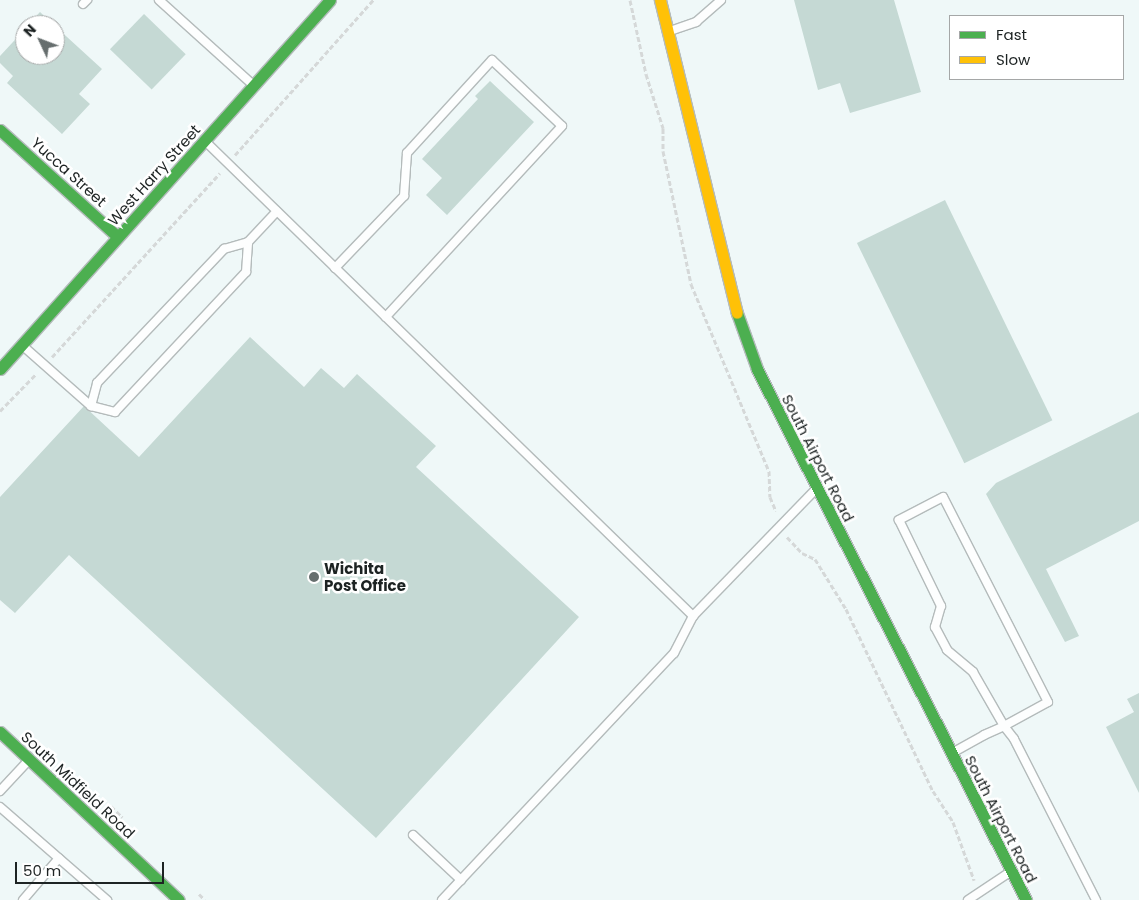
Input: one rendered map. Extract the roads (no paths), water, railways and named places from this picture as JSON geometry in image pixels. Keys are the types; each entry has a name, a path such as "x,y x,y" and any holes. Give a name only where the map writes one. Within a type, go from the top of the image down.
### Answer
{"street":[{"name":"West Harry Street","path":"0,369 330,0"},
{"name":"South Airport Road","path":"660,0 728,288 757,368 816,489 1026,900"},
{"name":"Yucca Street","path":"0,130 118,237"},
{"name":"South Midfield Road","path":"0,732 177,899"}],"lane":[{"path":"159,0 254,86"},
{"path":"668,32 696,22 721,0"},
{"path":"335,268 404,196 407,153 492,60 562,126 386,317"},
{"path":"205,141 693,616"},
{"path":"91,406 96,383 224,249 248,242 277,211"},
{"path":"22,344 91,406 115,412 246,272 248,242"},
{"path":"442,900 674,653 693,616 816,489"},
{"path":"952,753 1004,726 1048,702 943,497 899,520 941,606 935,627 943,642 973,672 1004,726 1096,900"},
{"path":"0,792 29,760"},
{"path":"0,807 108,900"},
{"path":"413,834 461,880"},
{"path":"23,900 59,858"},
{"path":"968,900 1011,871"}],"place":[{"name":"Wichita Post Office","path":"314,577"}]}
